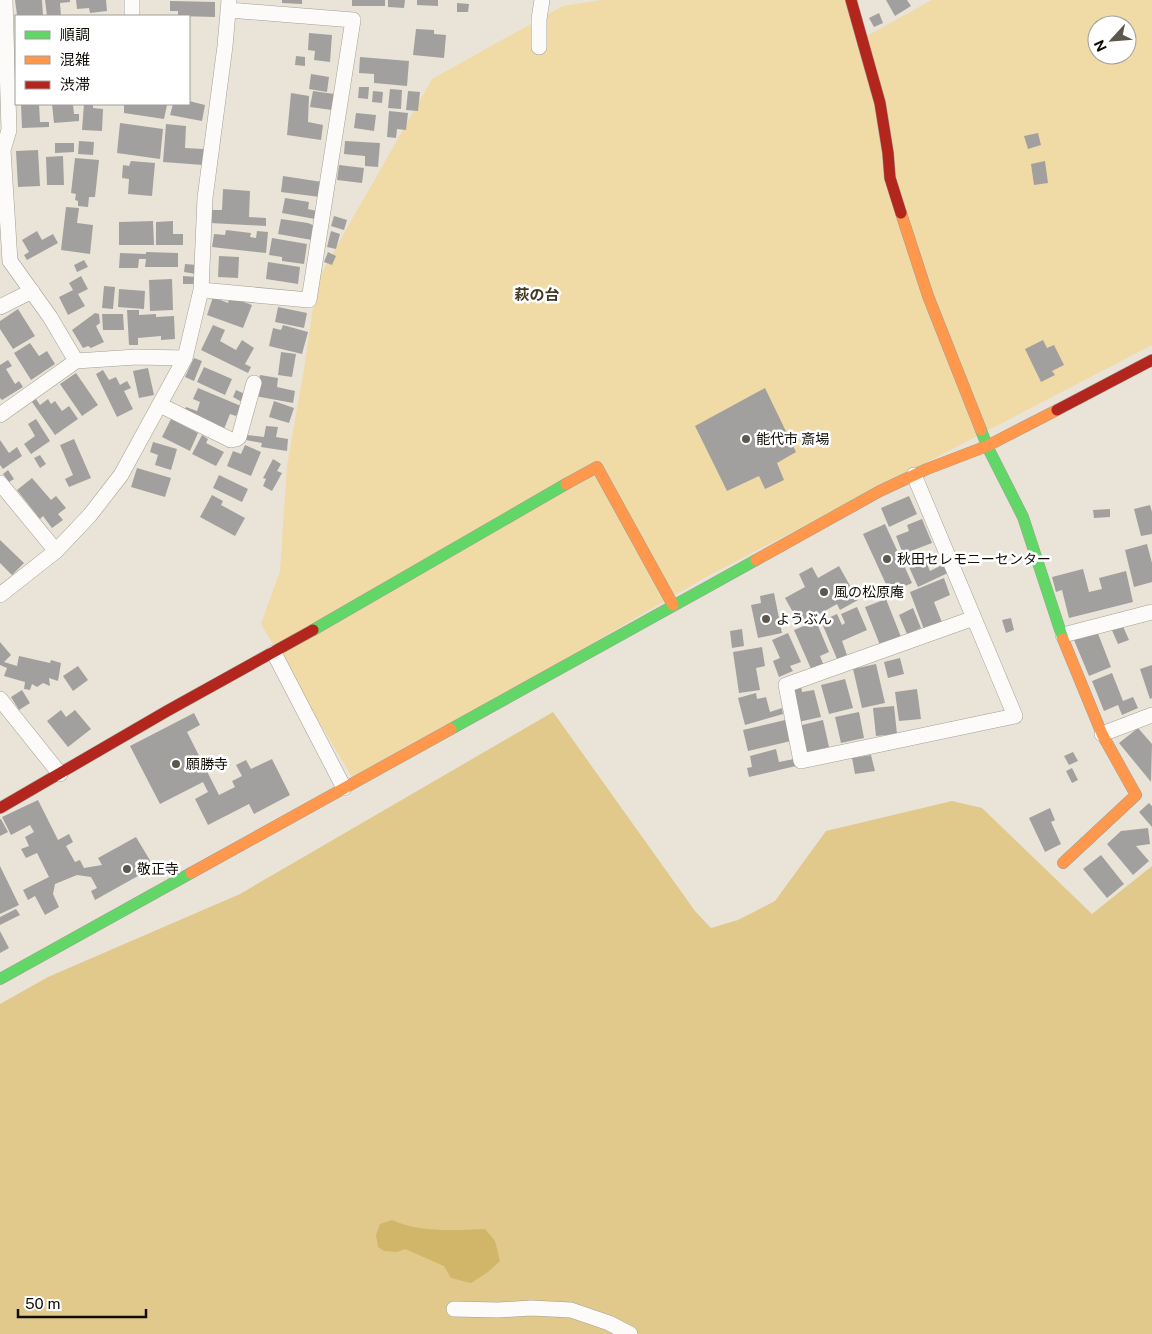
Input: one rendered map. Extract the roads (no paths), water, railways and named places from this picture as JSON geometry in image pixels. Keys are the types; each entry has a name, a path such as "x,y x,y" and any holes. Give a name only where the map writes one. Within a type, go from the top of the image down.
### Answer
{"street":[{"path":"5,0 8,32 9,130 3,140 4,236 10,261 32,291 76,361"},
{"path":"132,0 132,15"},
{"path":"539,47 539,20 542,0"},
{"path":"852,0 880,103 890,178 928,296 987,446 1023,517 1063,635 1102,734 1136,796 1063,863"},
{"path":"0,595 56,551 90,515 121,476 185,358 201,290 205,198 229,5 353,20 308,300 201,290"},
{"path":"0,307 32,291"},
{"path":"0,415 76,361 136,357 185,358"},
{"path":"0,978 880,491 914,475 987,446 1152,360"},
{"path":"160,405 232,440 236,440 239,437 254,384"},
{"path":"0,808 597,467 673,605"},
{"path":"914,475 974,618 1015,716 802,761 786,685 974,618"},
{"path":"0,483 56,551"},
{"path":"1063,635 1152,612"},
{"path":"274,653 344,788"},
{"path":"0,699 60,774"},
{"path":"1102,734 1152,715"},
{"path":"454,1309 498,1310 531,1308 571,1310 609,1323 630,1334"}],"place":[{"name":"能代市 斎場","path":"746,439"},
{"name":"秋田セレモニーセンター","path":"887,559"},
{"name":"風の松原庵","path":"824,592"},
{"name":"ようぶん","path":"766,619"},
{"name":"願勝寺","path":"176,764"},
{"name":"敬正寺","path":"127,869"}],"district":[{"name":"萩の台","path":"537,295"}]}
